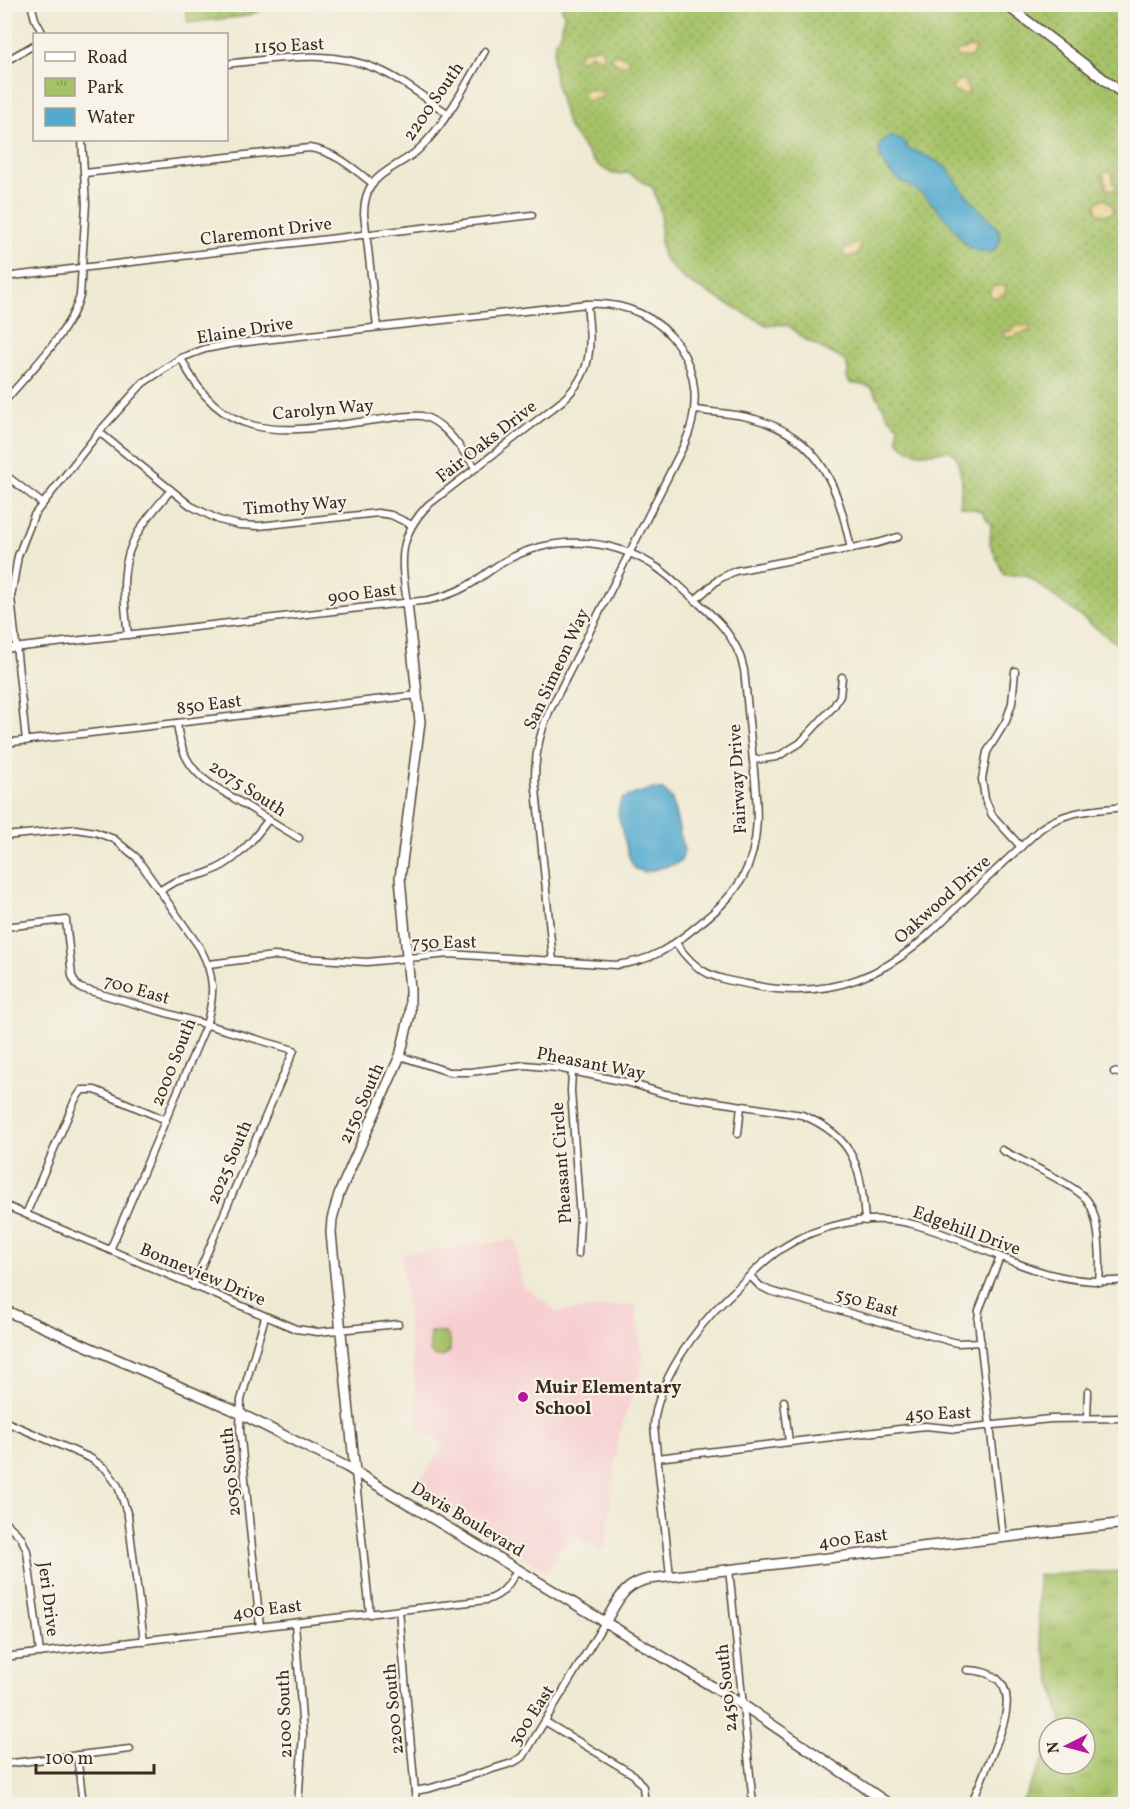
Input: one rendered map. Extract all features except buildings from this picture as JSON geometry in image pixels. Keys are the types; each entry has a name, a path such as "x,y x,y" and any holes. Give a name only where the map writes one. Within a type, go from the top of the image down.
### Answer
{"street":[{"path":"31,4 43,33"},
{"path":"1005,4 1125,96"},
{"path":"4,62 13,59 33,46"},
{"name":"2200 South","path":"373,184 419,149 447,113 485,51"},
{"name":"1150 East","path":"228,64 308,56 343,58 366,64 387,74 447,113"},
{"path":"4,402 69,323 80,296 86,204 82,141"},
{"path":"85,173 309,148 334,155 373,184 364,206 377,327"},
{"name":"Claremont Drive","path":"4,277 532,215"},
{"name":"Elaine Drive","path":"26,741 12,610 15,570 22,542 42,503 99,432 143,382 181,358 224,345 601,303 628,308 651,318 666,331 679,347 691,372 696,410"},
{"name":"Fair Oaks Drive","path":"407,603 402,559 406,536 412,525 428,505 562,401 578,384 588,362 590,350 587,304"},
{"name":"Carolyn Way","path":"181,358 189,373 214,405 247,425 282,430 422,416 434,420 444,428 476,468"},
{"path":"696,410 755,419 784,432 803,445 820,463 833,485 842,510 851,549"},
{"name":"San Simeon Way","path":"553,961 535,779 537,749 549,712 684,445 696,410"},
{"name":"Timothy Way","path":"99,432 171,490 209,517 239,525 270,525 378,513 391,515 412,525"},
{"path":"4,474 42,503"},
{"path":"128,635 123,579 128,554 139,530 171,490"},
{"path":"695,600 718,579 735,571 851,549 898,537"},
{"name":"900 East","path":"4,649 429,600 454,593 512,557 542,546 584,542 630,553 658,568 695,600"},
{"name":"Fairway Drive","path":"676,943 730,896 747,868 754,848 757,825 753,760 744,670 740,653 727,631 695,600"},
{"name":"2150 South","path":"370,1614 331,1248 332,1219 334,1206 400,1056 410,1014 400,878 419,733 418,695 407,603"},
{"path":"1015,671 1012,703 1006,721 987,752 982,779 985,799 992,815 1021,847"},
{"path":"753,760 777,757 800,743 834,706 840,696 842,677"},
{"name":"850 East","path":"4,743 418,695"},
{"name":"2075 South","path":"177,723 180,745 193,770 209,783 299,838"},
{"name":"Oakwood Drive","path":"676,943 693,965 706,974 723,980 788,991 813,990 843,984 887,966 916,946 1040,829 1061,816 1082,811 1125,807"},
{"path":"160,891 178,879 201,875 226,864 245,850 268,820"},
{"name":"2000 South","path":"4,836 76,829 105,835 122,844 136,857 209,964 213,990 206,1025 110,1250"},
{"name":"700 East","path":"4,927 66,920 72,976 76,984 86,989 294,1050"},
{"name":"750 East","path":"209,964 273,956 367,962 449,954 616,965 651,958 676,943"},
{"name":"2025 South","path":"193,1286 294,1050"},
{"name":"Pheasant Way","path":"400,1056 449,1072 470,1072 525,1065 572,1071 630,1083 665,1094 802,1115 816,1121 834,1134 845,1144 857,1164 865,1221"},
{"name":"Pheasant Circle","path":"572,1071 571,1092 580,1219 578,1254"},
{"path":"1114,1072 1125,1075"},
{"path":"26,1214 75,1100 82,1090 95,1090 166,1120"},
{"path":"738,1134 741,1106"},
{"path":"1002,1150 1074,1189 1087,1200 1095,1216 1100,1264 1099,1282"},
{"name":"Bonneview Drive","path":"4,1205 265,1317 307,1332 398,1324"},
{"name":"Edgehill Drive","path":"670,1576 654,1415 663,1387 704,1321 780,1250 800,1239 836,1226 890,1220 912,1224 1055,1277 1099,1282 1125,1280"},
{"path":"1000,1257 978,1321 1003,1538"},
{"name":"550 East","path":"750,1276 765,1288 781,1294 957,1343 981,1342"},
{"name":"Davis Boulevard","path":"4,1310 240,1413 355,1472 743,1705 889,1804"},
{"name":"2050 South","path":"260,1627 241,1447 240,1413 241,1400 265,1317"},
{"path":"1087,1418 1088,1390"},
{"path":"784,1401 789,1442"},
{"name":"450 East","path":"657,1458 925,1426 956,1429 1050,1419 1125,1418"},
{"path":"4,1421 90,1458 106,1469 118,1486 128,1516 144,1641"},
{"name":"Jeri Drive","path":"4,1521 21,1537 27,1551 40,1653"},
{"name":"400 East","path":"606,1622 622,1595 632,1584 642,1580 1125,1523"},
{"name":"400 East","path":"4,1657 493,1598 504,1590 518,1568"},
{"name":"2450 South","path":"729,1569 753,1804"},
{"name":"2200 South","path":"399,1610 416,1804"},
{"name":"300 East","path":"415,1791 516,1762 526,1754 606,1622"},
{"name":"2100 South","path":"295,1623 303,1734 298,1804"},
{"path":"967,1670 985,1672 996,1679 1004,1690 1008,1705 1002,1731 971,1804"},
{"path":"546,1722 634,1775 640,1783 645,1801"},
{"path":"4,1764 129,1749"},
{"path":"77,1755 83,1804"}],"shaded area":[{"name":"Muir Elementary School","path":"516,1240 521,1284 557,1312 636,1304 643,1364 619,1434 606,1544 600,1552 572,1532 547,1572 414,1488 445,1444 419,1429 401,1254"}],"green space":[{"path":"185,4 313,5 261,10 247,16 188,23"},
{"path":"561,5 1125,5 1125,650 1026,575 1004,575 990,544 991,524 981,511 960,506 962,480 957,457 948,450 921,453 903,446 898,441 898,426 889,418 873,389 850,383 845,361 804,339 789,326 778,324 768,326 686,281 671,267 663,256 660,240 661,214 653,188 629,173 613,174 596,164 568,127 555,80 553,60 555,43 561,33 564,15"},
{"path":"430,1332 445,1333 450,1339 450,1351 445,1356 436,1357 430,1351"},
{"path":"1125,1571 1125,1804 1021,1804 1037,1773 1037,1776 1097,1776 1097,1716 1060,1716 1039,1631 1038,1575"}],"sand":[{"path":"599,47 603,51 603,57 598,59 591,54 583,60 579,59 578,56 582,51"},
{"path":"969,47 976,49 971,57 957,57 955,53"},
{"path":"618,54 626,57 630,62 629,65 614,61 611,57"},
{"path":"959,80 964,81 969,92 967,95 952,91"},
{"path":"584,89 602,91 603,95 587,101 582,94"},
{"path":"1109,171 1113,174 1112,182 1117,187 1114,191 1106,188 1103,173"},
{"path":"1103,198 1111,204 1113,213 1101,215 1097,212 1096,204"},
{"path":"857,243 861,246 857,255 847,257 843,255 843,250"},
{"path":"995,286 1006,286 1005,293 996,298 990,296 990,290"},
{"path":"1030,325 1030,330 1009,337 1003,336 1003,332 1011,331 1017,326"}],"water":[{"path":"894,136 905,142 907,148 947,168 964,192 998,229 1001,239 994,251 980,252 966,245 929,200 897,179 888,170 880,158 879,149 883,140"},
{"path":"651,789 663,790 672,799 684,851 681,860 676,864 645,872 633,866 618,815 619,805 623,798"}],"place":[{"name":"Muir Elementary School","path":"523,1397"}]}
